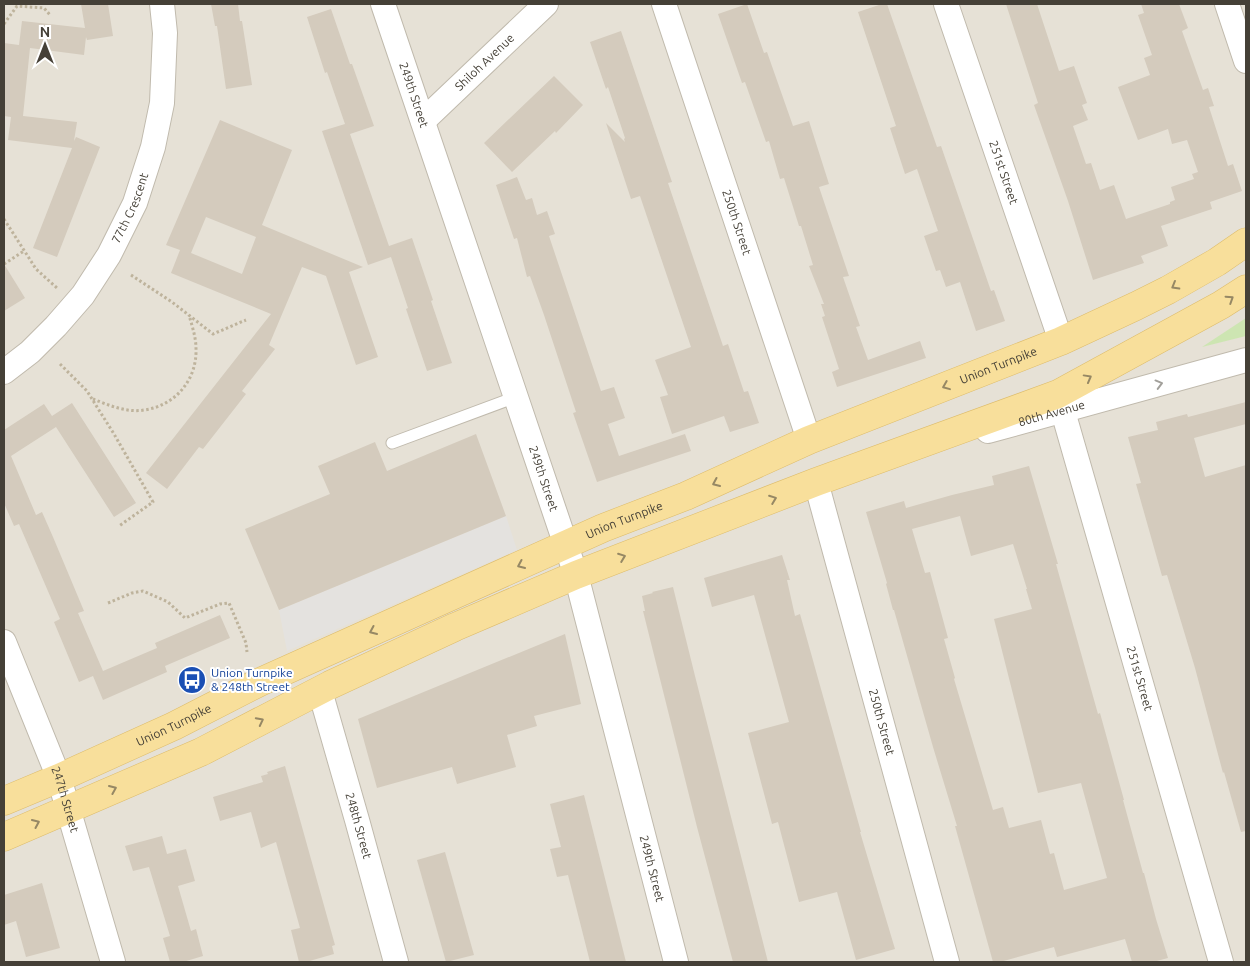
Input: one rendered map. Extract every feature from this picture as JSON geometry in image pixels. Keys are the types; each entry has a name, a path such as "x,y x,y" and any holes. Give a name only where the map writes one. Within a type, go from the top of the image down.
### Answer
{"main road":[{"name":"Union Turnpike","path":"4,801 174,726 260,682 603,528 686,496 808,440 1061,340 1168,290 1217,262 1246,242"},
{"path":"4,837 202,752 320,691 455,627 576,575 859,466 1060,403 1246,289"}],"street":[{"name":"77th Crescent","path":"4,372 30,352 83,295 109,255 135,203 153,147 162,103 165,33 162,4"},
{"name":"249th Street","path":"383,4 576,575 676,962"},
{"name":"Shiloh Avenue","path":"424,121 546,4"},
{"name":"250th Street","path":"664,4 808,440"},
{"name":"251st Street","path":"946,4 1061,340"},
{"path":"1227,4 1246,61"},
{"name":"80th Avenue","path":"1060,403 1246,360"},
{"name":"251st Street","path":"1060,403 1221,962"},
{"name":"250th Street","path":"816,482 947,962"},
{"name":"247th Street","path":"4,642 59,778 113,962"},
{"name":"248th Street","path":"320,691 396,962"}],"lane":[{"path":"392,443 516,397"}],"path":[{"path":"4,24 17,6 44,8 50,15"},
{"path":"4,219 36,269 57,288"},
{"path":"4,264 24,251"},
{"path":"131,274 172,302 213,334 246,320"},
{"path":"91,398 114,407 144,411 167,403 178,394 192,374 197,350 189,315"},
{"path":"60,364 87,390 153,502 119,526"},
{"path":"108,603 132,593 143,591 168,602 185,618 220,604 229,603 246,643 247,652"}],"shaded area":[{"path":"4,4 1246,4 1246,962 4,962"},
{"path":"506,516 517,550 287,651 279,610"}],"green space":[{"path":"1246,318 1246,336 1202,347"}],"building":[{"path":"81,4 108,4 113,36 87,40 86,37 84,55 30,48 23,116 77,122 74,141 76,137 100,147 57,257 33,248 72,148 8,140 11,117 4,116 4,43 19,45 22,21 85,28"},
{"path":"211,4 238,4 252,85 226,89 217,26 215,26"},
{"path":"747,4 764,53 767,52 793,126 809,121 829,184 819,187 849,276 843,277 860,326 856,327 868,360 920,341 926,358 837,387 832,372 839,369 822,317 825,316 821,304 824,304 809,266 813,265 801,226 799,226 784,178 780,179 769,141 766,142 745,82 742,83 718,14"},
{"path":"887,4 937,147 941,146 991,291 994,290 1005,321 976,331 960,282 946,287 940,270 936,271 924,236 938,231 917,169 905,174 890,128 896,126 858,12"},
{"path":"1006,4 1037,4 1059,71 1074,66 1087,103 1082,105 1088,120 1073,126 1086,164 1091,163 1100,190 1114,185 1126,219 1170,204 1170,202 1175,200 1171,187 1194,179 1192,174 1198,172 1187,140 1172,144 1168,129 1138,140 1118,87 1150,75 1144,58 1152,55 1138,15 1144,13 1141,4 1179,4 1188,28 1182,31 1203,90 1208,88 1214,106 1209,107 1228,166 1233,164 1242,191 1210,202 1212,209 1161,226 1168,246 1141,256 1144,263 1093,280 1068,201 1034,105 1038,103"},
{"path":"331,9 374,126 350,134 389,246 412,238 452,363 427,371 391,257 368,265 322,131 345,124 327,72 325,73 307,17"},
{"path":"621,31 672,182 668,183 723,346 728,344 744,392 748,391 759,423 730,432 724,416 672,434 660,397 668,395 655,360 691,347 640,196 631,199 606,123 625,142 625,138 590,42"},
{"path":"554,76 583,105 556,133 555,131 512,172 484,143"},
{"path":"220,120 292,150 262,225 363,267 349,272 378,357 356,365 326,276 302,267 269,345 275,349 242,391 246,394 203,449 199,447 167,489 146,473 271,314 171,273 180,250 166,245","holes":["206,217 256,237 242,274 191,253"]},
{"path":"517,177 526,200 532,198 537,215 547,211 555,234 549,236 601,391 614,387 625,418 608,424 619,456 685,434 691,451 597,482 573,413 576,412 544,315 530,276 527,277 517,238 514,239 496,185"},
{"path":"4,264 25,298 4,311"},
{"path":"1246,402 1246,424 1194,438 1205,477 1246,465 1246,831 1241,832 1167,575 1162,576 1136,484 1141,483 1128,437 1158,430 1156,422 1187,414 1188,417"},
{"path":"72,403 136,503 114,517 56,427 11,456 36,515 42,512 53,537 84,611 78,613 103,671 157,648 155,643 220,615 230,638 165,666 167,672 103,700 93,676 79,682 54,622 60,619 19,524 14,526 4,503 4,430 44,404 52,416"},
{"path":"476,434 506,516 279,610 245,529 330,494 318,466 375,442 387,471"},
{"path":"1029,466 1168,958 1153,962 1132,962 1125,939 1057,957 1054,947 1000,962 993,962 955,826 957,826 866,512 904,501 906,508 994,485 992,476","holes":["960,516 971,556 1013,544 1032,609 994,619 1038,793 1081,783 1107,878 1064,890 1054,853 1050,854 1041,820 1009,828 1003,807 993,810 954,679 944,639 948,638 930,572 925,573 912,529"]},
{"path":"782,555 790,580 787,580 795,616 800,614 860,832 895,949 856,960 837,892 799,902 778,822 772,824 748,733 789,722 754,595 712,607 704,578"},
{"path":"673,587 768,962 733,962 697,827 643,611 645,611 642,596"},
{"path":"565,634 581,704 534,716 537,726 507,735 516,767 457,784 452,767 377,788 358,719"},
{"path":"285,766 335,945 332,946 334,954 306,962 299,962 291,930 300,928 276,842 261,848 251,812 220,821 213,797 263,782 261,776"},
{"path":"584,795 626,962 590,962 568,875 557,877 550,849 561,847 550,804"},
{"path":"162,836 167,854 186,849 195,881 178,886 191,931 196,929 203,956 183,962 170,962 163,938 170,936 149,867 133,871 125,846"},
{"path":"445,852 474,955 446,962 417,860"},
{"path":"42,883 60,948 26,957 16,921 4,925 4,895"}],"place":[{"name":"Union Turnpike & 248th Street","path":"192,680"}]}
